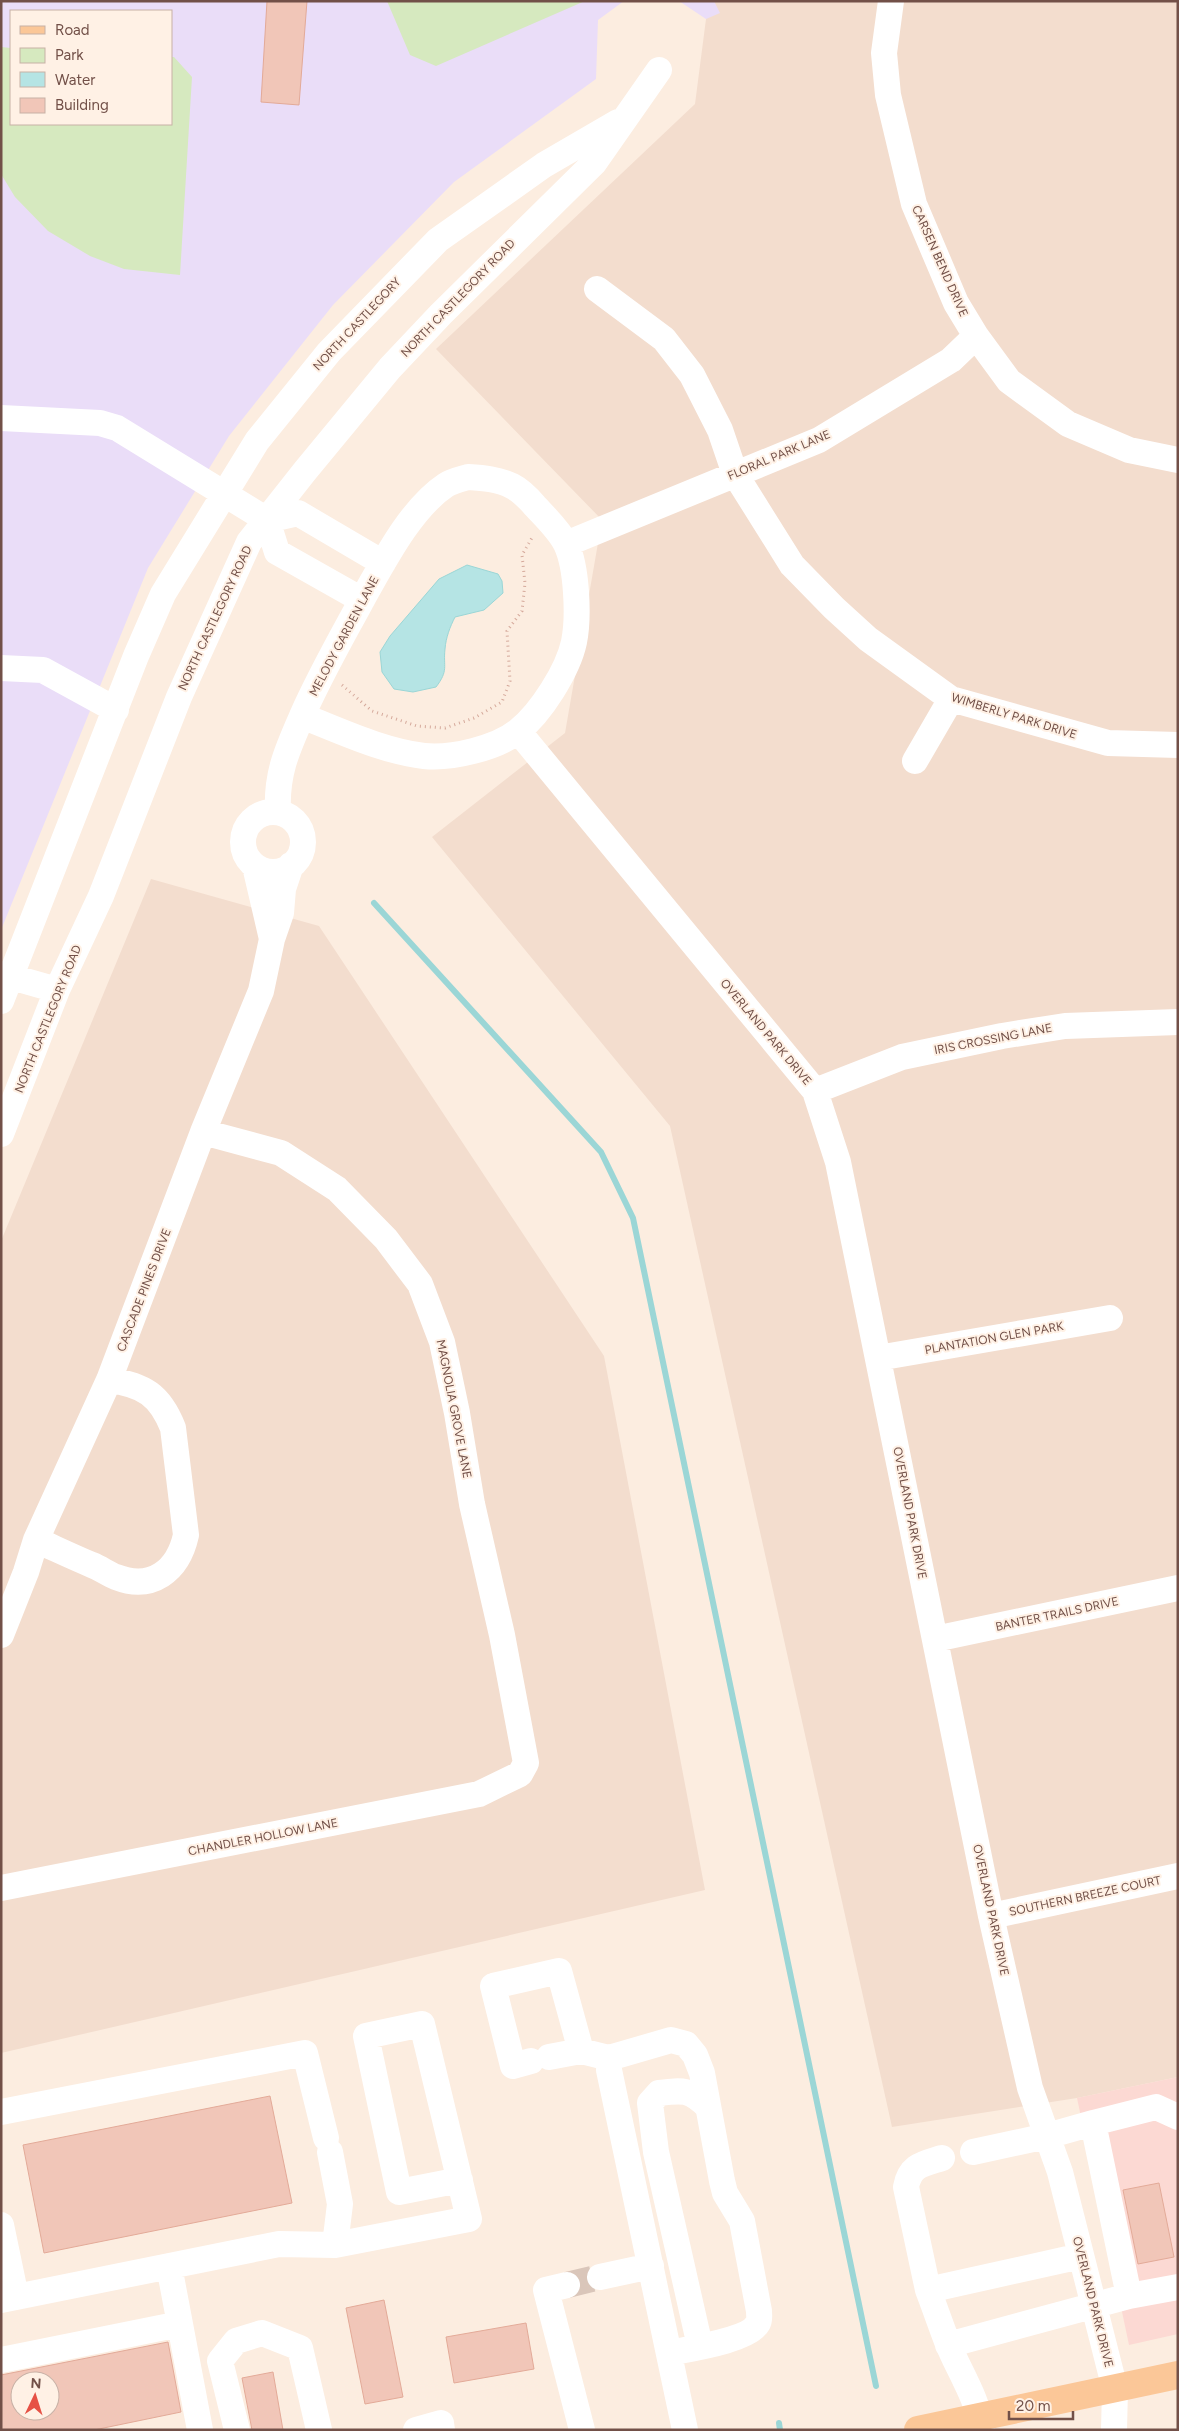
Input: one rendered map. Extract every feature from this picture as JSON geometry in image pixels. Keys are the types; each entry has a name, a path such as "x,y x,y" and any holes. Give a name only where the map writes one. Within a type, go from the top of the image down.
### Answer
{"main road":[{"path":"918,2430 981,2423 1178,2375"}],"street":[{"name":"CARSEN BEND DRIVE","path":"891,1 884,53 888,95 914,204 956,303 976,336 1009,381 1068,424 1129,450 1178,460"},
{"name":"NORTH CASTLEGORY","path":"116,710 136,656 163,594 257,441 329,352 438,240 544,164 623,119 659,70"},
{"name":"NORTH CASTLEGORY ROAD","path":"1,1134 57,990 100,896 178,697 249,542 304,471 390,368 441,314 594,163 623,119"},
{"name":"WIMBERLY PARK DRIVE","path":"597,289 664,339 692,375 720,430 735,474 792,566 868,639 950,699 1108,743 1178,746"},
{"name":"FLORAL PARK LANE","path":"566,544 819,440 951,360 976,336"},
{"path":"1,418 100,423 117,428 267,520 276,552 362,600"},
{"name":"MELODY GARDEN LANE","path":"468,477 491,479 514,486 545,516 566,544 575,589 574,641 564,671 539,708 518,731 494,743 464,754 425,756 379,746 302,716 322,671 383,563 409,524 433,496 448,484 468,477"},
{"path":"267,520 298,513 383,563"},
{"path":"1,668 43,670 116,710 6,975 1,1001"},
{"path":"915,761 950,699"},
{"path":"278,812 276,789 283,759 302,716"},
{"name":"OVERLAND PARK DRIVE","path":"518,731 815,1091 838,1162 991,1916 1030,2088 1060,2172 1115,2389 1114,2430"},
{"path":"267,812 278,812 291,818 302,835 303,846 292,866 272,872 255,866 244,848 244,832 249,823 257,816 267,812"},
{"name":"CASCADE PINES DRIVE","path":"255,866 272,939"},
{"name":"CASCADE PINES DRIVE","path":"1,1635 26,1572 36,1540 109,1380 203,1132 261,991 272,939 281,913 283,889 292,866"},
{"path":"6,975 57,990"},
{"name":"IRIS CROSSING LANE","path":"815,1091 902,1057 1002,1036 1065,1026 1178,1022"},
{"name":"MAGNOLIA GROVE LANE","path":"203,1132 281,1152 337,1189 386,1239 420,1284 442,1342 457,1412 472,1504 524,1744 526,1763 520,1774"},
{"name":"PLANTATION GLEN PARK","path":"878,1358 1110,1318"},
{"path":"36,1540 114,1577 132,1581 145,1581 160,1576 172,1566 182,1552 186,1536 173,1428 167,1413 156,1398 144,1389 131,1383 109,1380"},
{"name":"BANTER TRAILS DRIVE","path":"935,1639 1178,1588"},
{"name":"CHANDLER HOLLOW LANE","path":"2,1886 479,1794 520,1774"},
{"name":"SOUTHERN BREEZE COURT","path":"991,1916 1178,1876"},
{"path":"581,2051 559,1971 493,1986 513,2066 581,2051 609,2058 671,2040 686,2044 695,2055 702,2073 725,2193 742,2221 759,2311 759,2322 753,2329 739,2336 669,2353"},
{"path":"1,2225 8,2299 279,2244 335,2245 469,2219 460,2180 422,2024 366,2036 399,2192 460,2180"},
{"path":"1,2112 305,2054 328,2145 340,2204 335,2245"},
{"path":"609,2058 609,2070 685,2430"},
{"path":"700,2346 656,2152 650,2103 659,2093 686,2090 699,2098 708,2107"},
{"path":"973,2152 1047,2136 1156,2107 1178,2117"},
{"path":"1093,2123 1128,2296"},
{"path":"942,2158 920,2164 908,2175 906,2187 928,2290 948,2345 966,2382 981,2423"},
{"path":"928,2290 1082,2256"},
{"path":"169,2266 200,2430"},
{"path":"600,2277 651,2266"},
{"path":"567,2285 546,2290 582,2430"},
{"path":"948,2345 1094,2307 1128,2296 1178,2287"},
{"path":"1,2360 180,2324"},
{"path":"237,2430 220,2361 236,2341 262,2333 300,2348 320,2430"},
{"path":"416,2430 441,2423 442,2430"}],"path":[{"path":"322,671 353,693 372,711 417,726 445,728 474,718 502,702 510,681 507,631 522,611 525,583 522,555 545,516"}],"shaded area":[{"path":"1,1 624,1 598,20 596,79 454,182 333,305 229,436 148,568 1,930"},
{"path":"679,1 714,1 720,13 706,19"},
{"path":"699,1 1178,1 1178,2077 1077,2098 892,2127 670,1126 432,837 565,733 602,520 436,349 695,104 706,19"},
{"path":"151,879 319,926 604,1356 705,1890 1,2053 1,1241"},
{"path":"1178,2077 1178,2334 1129,2345 1077,2098"}],"green space":[{"path":"387,1 585,1 436,66 410,55"},
{"path":"1,47 10,48 10,125 172,125 172,57 192,77 180,275 124,269 90,256 48,231 15,197 1,174"}],"water":[{"path":"467,565 498,574 502,581 503,593 484,610 455,617 446,640 443,676 436,687 413,692 394,689 382,672 380,652 390,636 439,579"}],"building":[{"path":"267,1 307,1 299,105 261,102"},
{"path":"270,2096 292,2203 44,2253 23,2145"},
{"path":"1159,2183 1174,2257 1138,2264 1123,2190"},
{"path":"384,2300 403,2397 365,2404 346,2308"},
{"path":"526,2323 534,2369 454,2383 446,2337"},
{"path":"168,2342 181,2412 94,2430 1,2430 1,2375 10,2373 10,2421 60,2421 60,2371 21,2371"},
{"path":"273,2372 283,2430 252,2430 242,2378"}],"waterway":[{"path":"374,903 601,1152 633,1218 876,2386"},
{"path":"779,2423 780,2430"}],"tunnel":[{"path":"567,2285 600,2277"}]}
